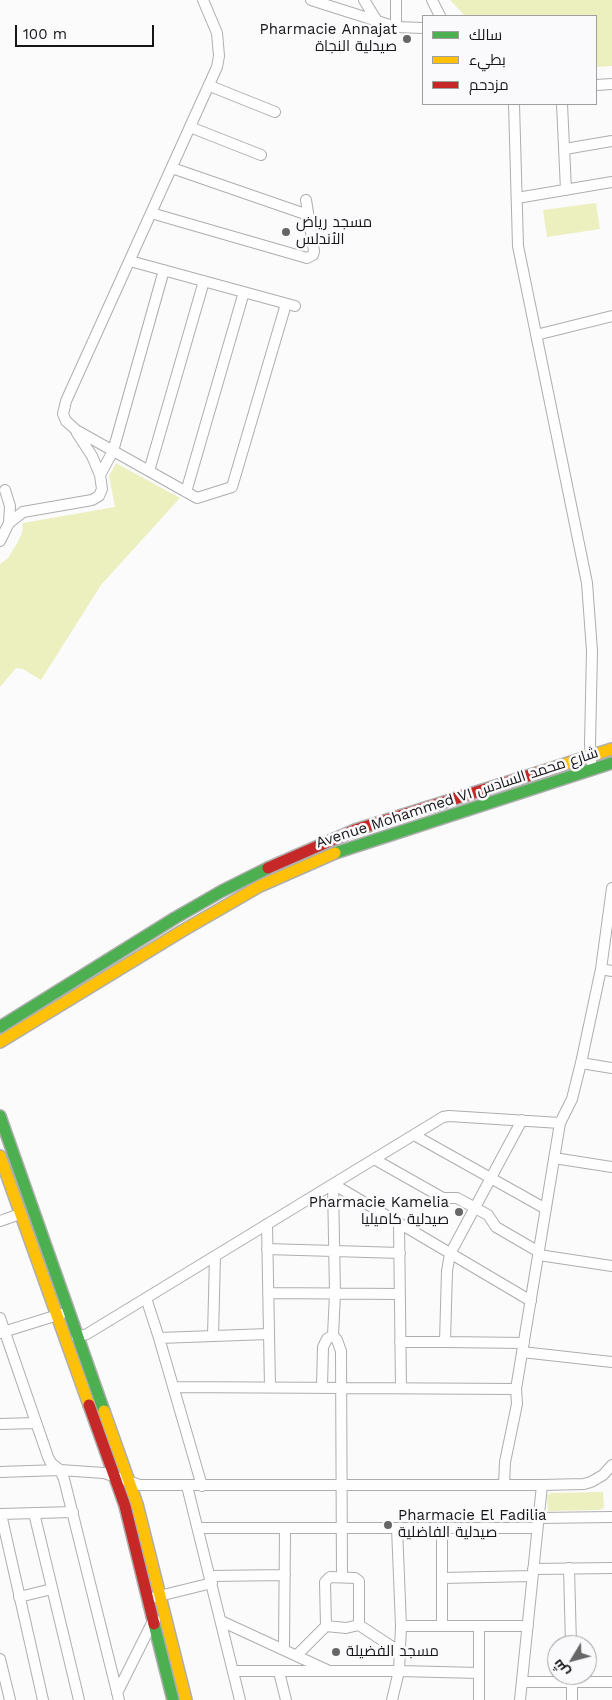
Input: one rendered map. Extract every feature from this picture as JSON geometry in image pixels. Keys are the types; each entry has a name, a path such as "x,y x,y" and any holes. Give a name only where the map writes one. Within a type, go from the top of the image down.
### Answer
{"main road":[{"name":"Avenue Mohammed VI شارع محمد السادس","path":"0,1027 175,918 256,873 341,835 612,749"},
{"name":"Avenue Mohammed VI شارع محمد السادس","path":"0,1042 182,930 260,886 345,849 612,763"},
{"path":"341,835 345,849"},
{"path":"175,918 182,930"},
{"path":"120,952 127,964"},
{"path":"0,1116 137,1504 186,1700"},
{"path":"0,1156 125,1506 173,1700"}],"street":[{"path":"311,0 396,27 422,28"},
{"path":"364,0 376,21"},
{"path":"396,0 396,27"},
{"path":"432,0 440,15"},
{"path":"130,261 290,305 232,487 197,498 76,430 66,421 63,414 64,407 217,67 219,46 217,33 203,1"},
{"path":"597,85 612,84"},
{"path":"210,86 275,112"},
{"path":"514,105 518,246 587,584 592,651 590,756 593,769"},
{"path":"562,105 566,190"},
{"path":"190,127 261,154"},
{"path":"565,149 612,141"},
{"path":"172,168 308,215"},
{"path":"517,198 612,182"},
{"path":"151,213 307,258 311,257 314,251 306,200"},
{"path":"100,475 113,451 164,270"},
{"path":"149,471 204,281"},
{"path":"186,492 244,292"},
{"path":"536,335 612,316"},
{"path":"9,523 23,512 96,499 99,496 102,489 100,475 92,456 76,430"},
{"path":"0,541 9,523 10,506 5,490"},
{"path":"504,1485 505,1462 517,1404 516,1389 560,1123 572,1100 581,1063 601,969 612,888"},
{"path":"601,969 612,972"},
{"path":"581,1063 612,1068"},
{"path":"77,1337 87,1334 443,1117 560,1123"},
{"path":"445,1342 447,1271 450,1254 522,1120"},
{"path":"414,1135 546,1208"},
{"path":"554,1158 612,1167"},
{"path":"374,1159 443,1198 457,1198 488,1214 496,1227 539,1254 612,1266"},
{"path":"333,1184 530,1301"},
{"path":"333,1184 333,1335 341,1350 340,1528 342,1577"},
{"path":"0,1221 20,1214"},
{"path":"267,1224 270,1387"},
{"path":"399,1224 401,1388"},
{"path":"267,1248 400,1253"},
{"path":"213,1336 215,1256"},
{"path":"268,1293 399,1294"},
{"path":"146,1298 202,1486"},
{"path":"2,1332 68,1312"},
{"path":"0,1318 2,1332 48,1457 51,1463 60,1470 64,1479 117,1697"},
{"path":"159,1338 268,1334"},
{"path":"322,1387 323,1347 327,1339 333,1335"},
{"path":"400,1342 445,1342 523,1348 612,1362"},
{"path":"173,1387 516,1389"},
{"path":"0,1424 36,1423"},
{"path":"0,1472 60,1470 104,1473 140,1485 542,1485 584,1484 603,1475 612,1465"},
{"path":"520,1700 542,1485"},
{"path":"187,1486 240,1700"},
{"path":"43,1700 0,1514 73,1512"},
{"path":"34,1513 79,1700"},
{"path":"198,1528 442,1528 612,1517"},
{"path":"284,1649 285,1528"},
{"path":"392,1700 399,1671 401,1626 397,1528"},
{"path":"442,1528 442,1625"},
{"path":"443,1578 569,1568 612,1568"},
{"path":"569,1568 571,1635"},
{"path":"148,1598 211,1580 285,1575"},
{"path":"296,1655 326,1626 325,1580 328,1577 342,1577 359,1581 359,1625"},
{"path":"19,1597 52,1589"},
{"path":"117,1697 153,1621 166,1618"},
{"path":"221,1621 330,1672"},
{"path":"326,1626 346,1628 359,1625 400,1652"},
{"path":"401,1626 528,1626"},
{"path":"479,1626 479,1700"},
{"path":"0,1659 10,1700"},
{"path":"233,1671 479,1673"},
{"path":"279,1672 286,1700"},
{"path":"522,1682 547,1680"},
{"path":"597,1681 612,1682"},
{"path":"572,1685 572,1700"}],"green space":[{"path":"450,0 612,0 612,66 597,67 597,15 464,15"},
{"path":"596,203 600,229 547,237 543,210"},
{"path":"116,463 180,498 101,585 41,680 23,669 16,668 0,687 0,564 8,558 16,545 22,533 23,523 115,507 109,476"},
{"path":"603,1492 604,1508 599,1510 548,1511 547,1495 551,1493"}],"traffic: fast":[{"path":"335,853 612,763"},
{"path":"0,1027 175,918 222,891 268,868"},
{"path":"0,1116 104,1411"},
{"path":"154,1624 173,1700"}],"traffic: slow":[{"path":"537,773 612,749"},
{"path":"0,1042 182,931 260,886 335,853"},
{"path":"0,1156 89,1405"},
{"path":"104,1411 137,1504 186,1700"}],"traffic: jam":[{"path":"268,868 355,830 537,773"},
{"path":"89,1405 125,1506 154,1624"}],"place":[{"name":"Pharmacie Annajat صيدلية النجاة","path":"407,39"},
{"name":"مسجد رياض الأندلس","path":"286,232"},
{"name":"Pharmacie Kamelia صيدلية كاميليا","path":"459,1212"},
{"name":"Pharmacie El Fadilia صيدلية الفاضلية","path":"388,1525"},
{"name":"مسجد الفضيلة","path":"336,1652"}]}
